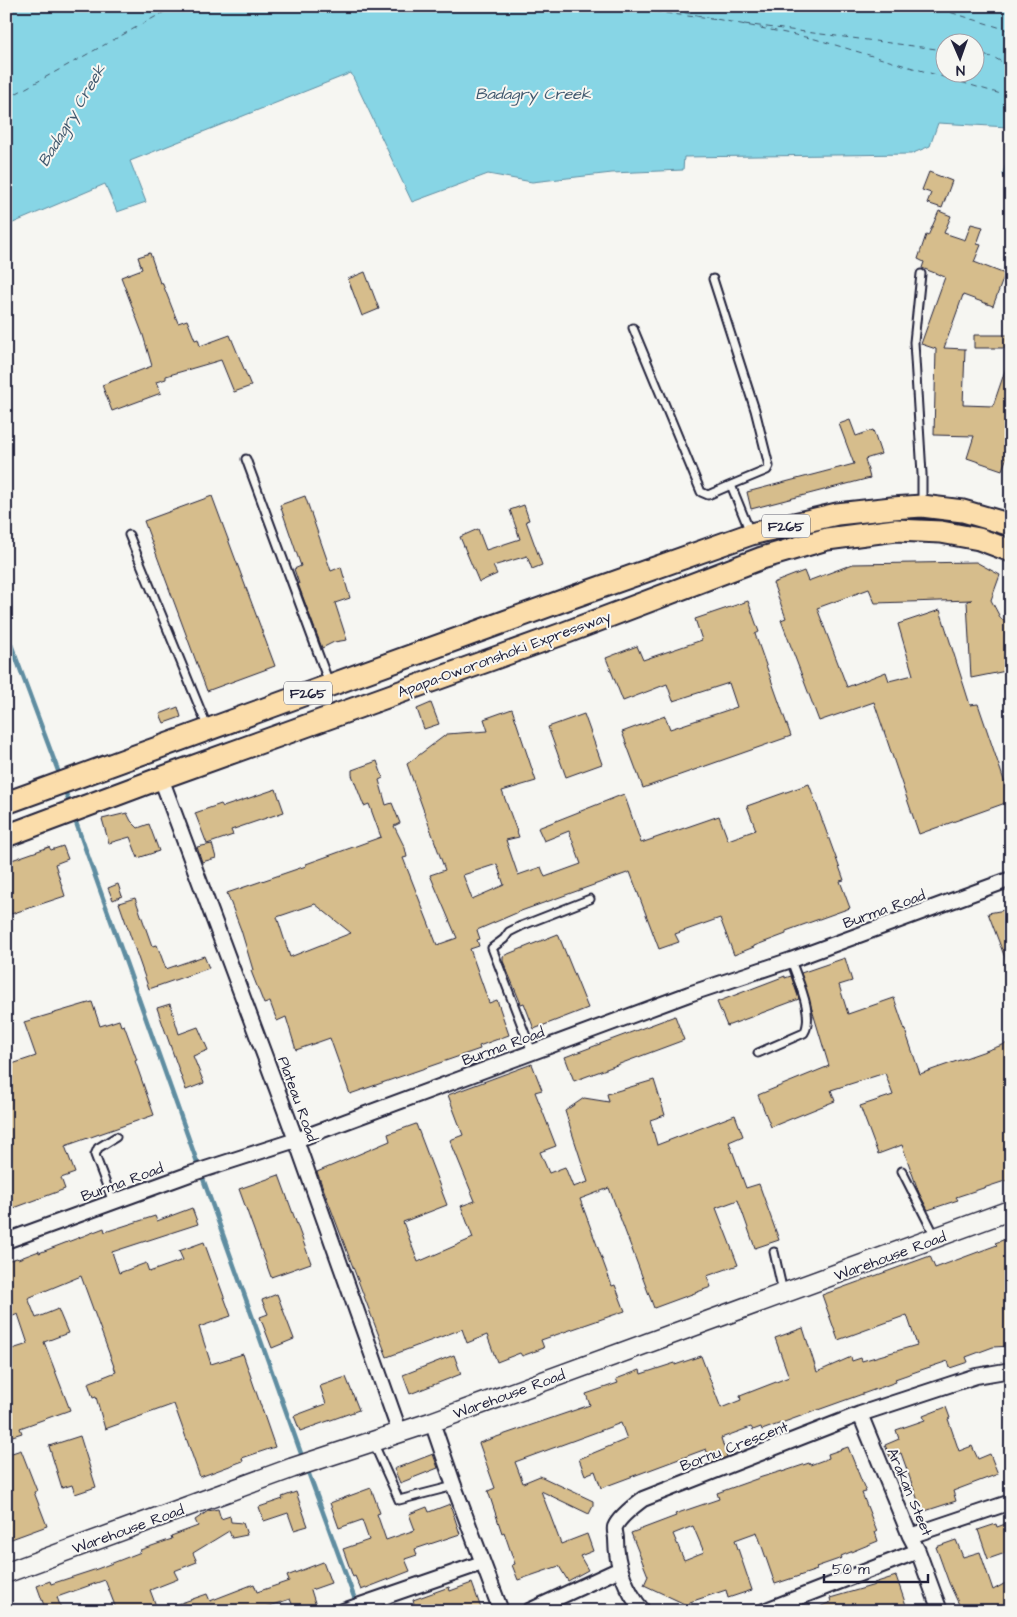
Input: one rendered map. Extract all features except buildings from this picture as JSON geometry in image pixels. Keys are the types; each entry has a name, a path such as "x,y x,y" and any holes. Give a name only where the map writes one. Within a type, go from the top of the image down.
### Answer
{"main road":[{"name":"Apapa-Oworonshoki Expressway","path":"6,802 751,534 837,514 922,506 963,511 1009,522"},
{"name":"Apapa-Oworonshoki Expressway","path":"6,836 762,558 827,539 896,530 941,532 979,538 1011,551"},
{"name":"Warehouse Road","path":"6,1574 292,1468 432,1422 1011,1210"}],"street":[{"name":"Plateau Road","path":"161,778 296,1140 400,1433"},
{"name":"Burma Road","path":"6,1241 190,1174 296,1140 689,994 791,960 1011,879"},
{"name":"Bornu Crescent","path":"620,1569 616,1549 615,1527 629,1510 644,1499 860,1414 976,1376 1011,1370"},
{"name":"Arakan Steet","path":"860,1414 910,1536 918,1551 940,1611"},
{"path":"432,1422 501,1611"},
{"path":"910,1536 1011,1502"},
{"path":"764,1611 918,1551"},
{"path":"343,1611 482,1563"},
{"path":"529,1611 620,1569 632,1598 643,1611"}],"lane":[{"path":"921,274 914,342 922,474 922,506"},
{"path":"633,328 702,492 708,495 767,470 769,466 755,410 713,278"},
{"path":"246,459 330,685"},
{"path":"730,485 751,534"},
{"path":"129,535 208,729"},
{"path":"532,1052 492,948 510,932 521,926 590,898"},
{"path":"758,1053 804,1033 808,1026 808,1012 791,960"},
{"path":"113,1202 95,1155 98,1148 116,1137"},
{"path":"902,1171 936,1239"},
{"path":"774,1252 784,1294"},
{"path":"373,1441 399,1500 454,1486"}],"water":[{"name":"Badagry Creek","path":"6,6 1011,6 1011,193 1003,174 1010,148 1008,127 938,123 930,146 911,154 684,157 683,170 612,173 532,182 488,174 412,202 351,73 130,161 146,202 117,212 105,184 6,226"}],"waterway":[{"path":"6,631 60,776"},
{"path":"64,788 70,805"},
{"path":"74,817 303,1459"},
{"path":"307,1469 357,1605"}],"ferry route":[{"path":"6,99 175,6"},
{"path":"611,6 718,20"},
{"path":"652,6 815,39 1011,97"},
{"path":"930,6 1011,31"},
{"path":"744,24 934,49"},
{"path":"984,56 993,57 1011,67"}]}
